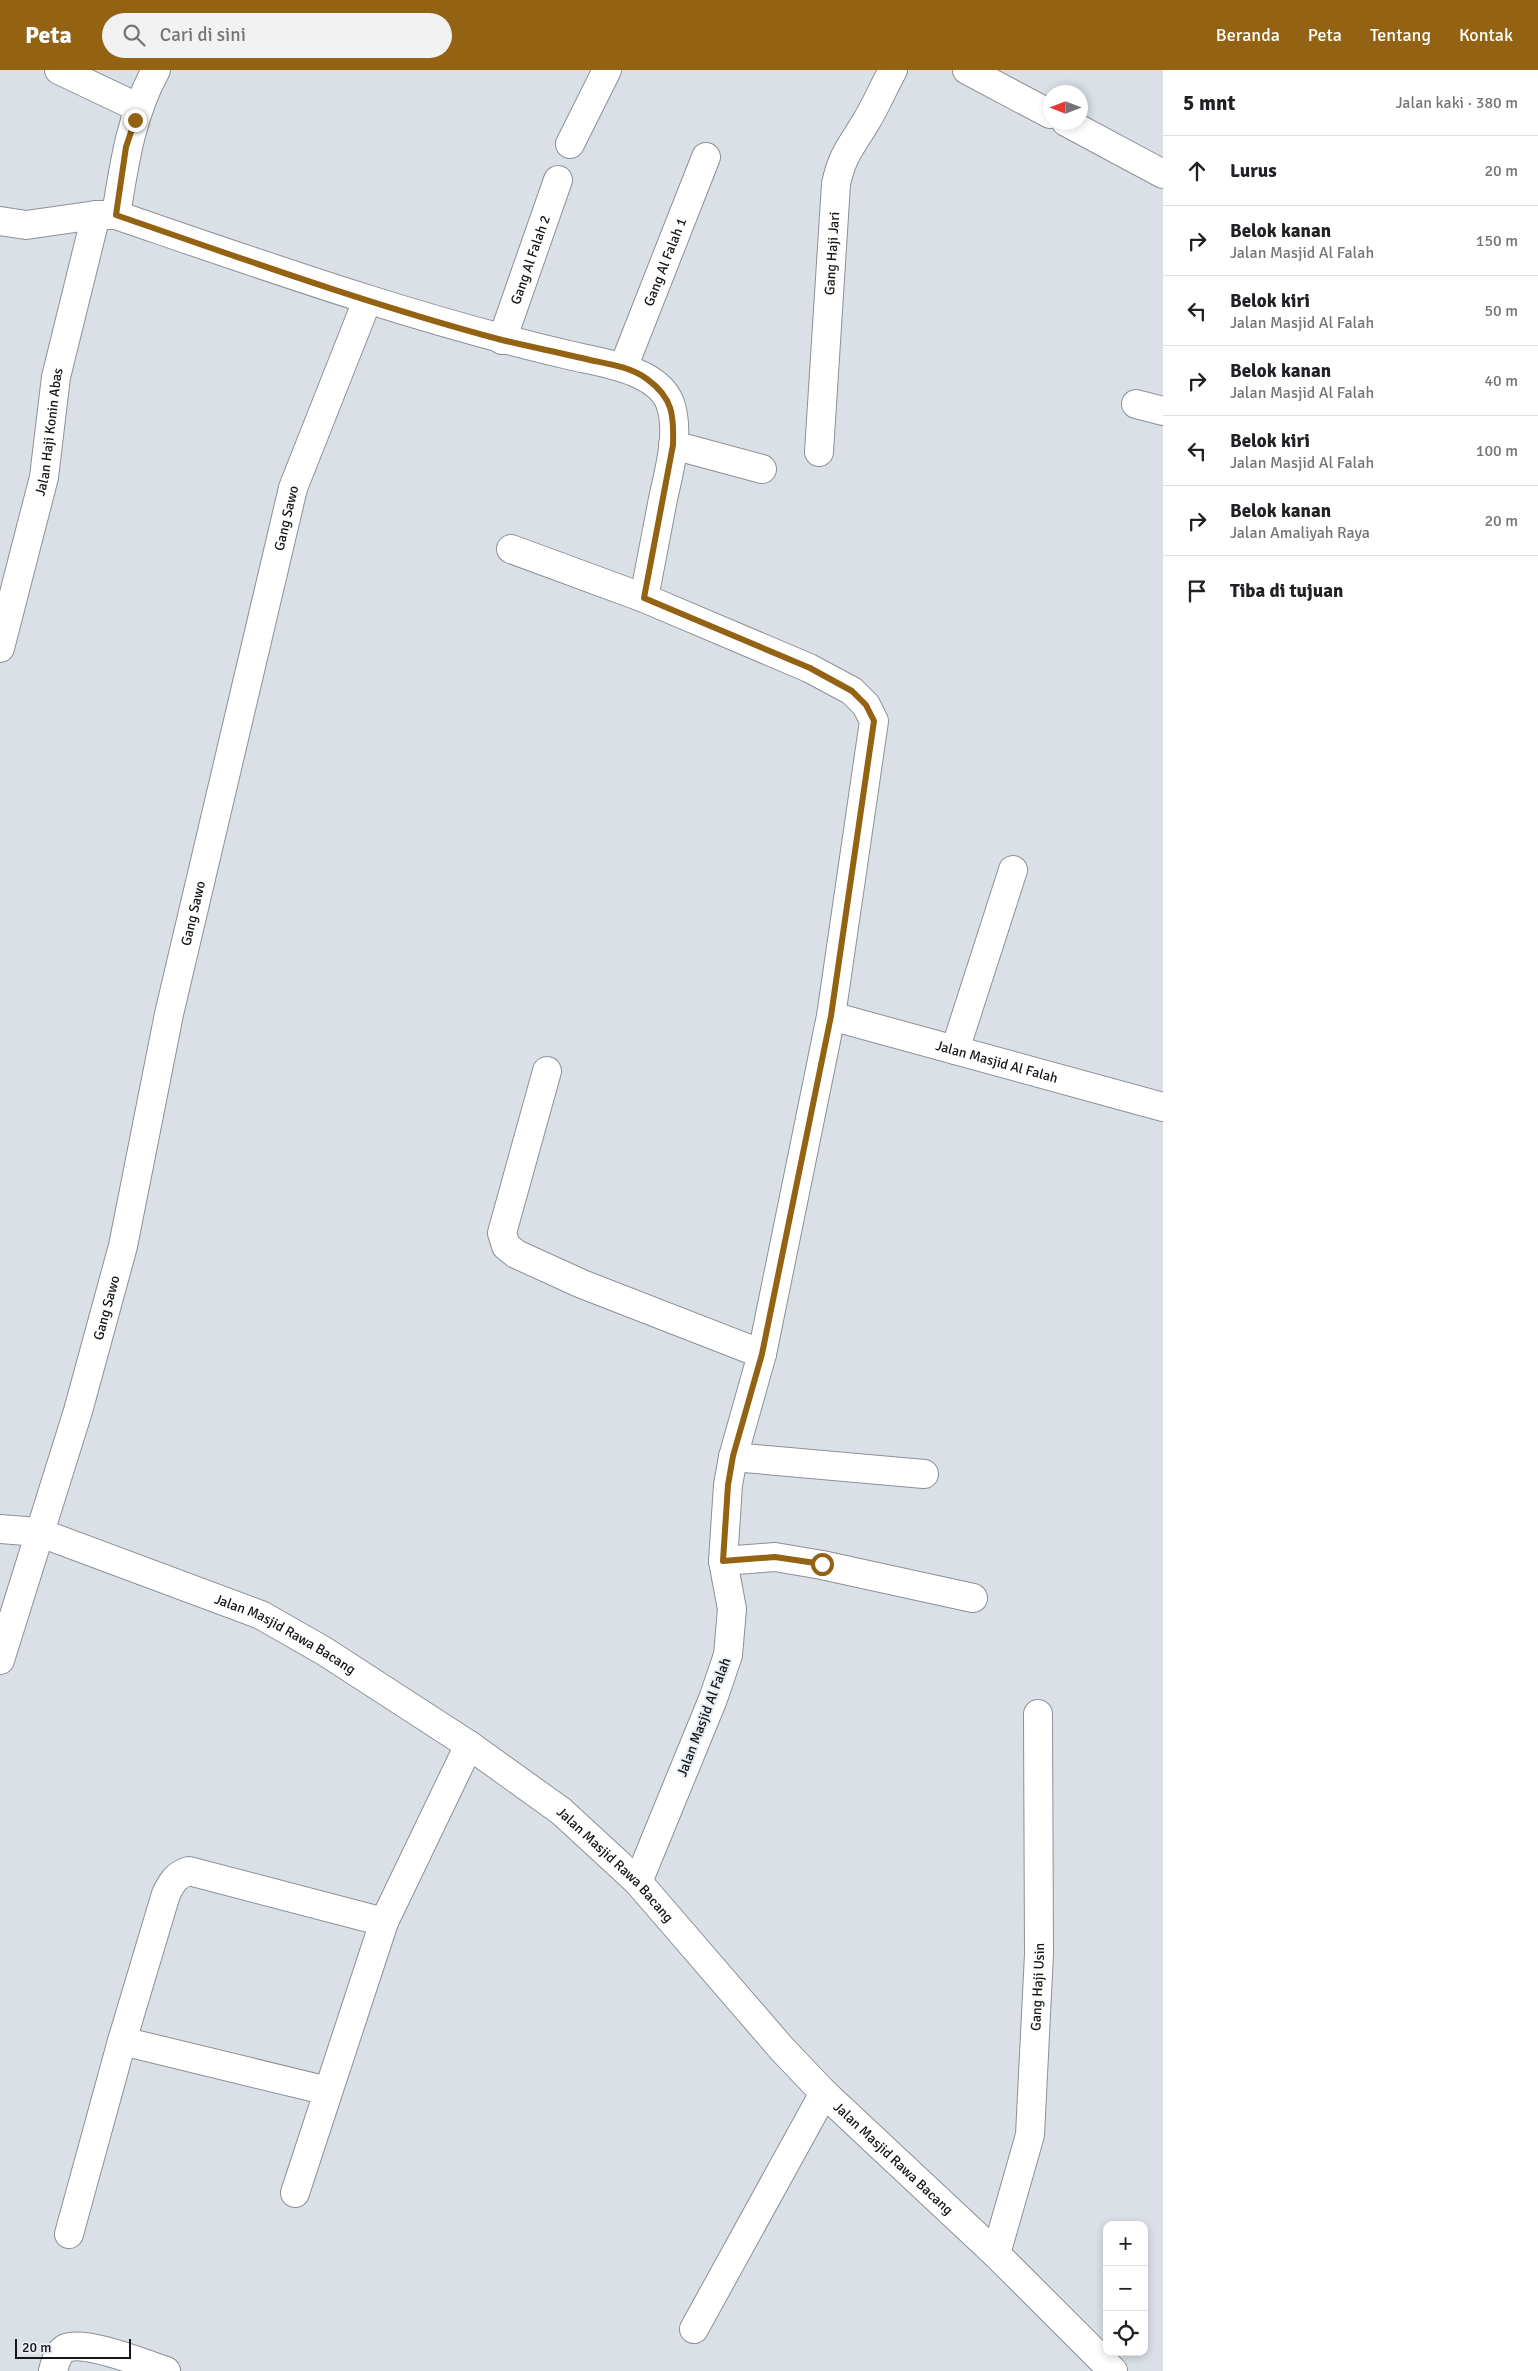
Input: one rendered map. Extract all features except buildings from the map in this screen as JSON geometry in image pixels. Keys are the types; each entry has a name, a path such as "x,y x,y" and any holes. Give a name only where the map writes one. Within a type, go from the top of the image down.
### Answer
{"street":[{"path":"59,70 139,108"},
{"name":"Jalan Haji Konin Abas","path":"0,648 44,478 56,377 126,147 146,87 156,70"},
{"path":"570,144 607,70"},
{"name":"Gang Haji Jari","path":"819,452 836,184 840,163 850,144 864,126 893,70"},
{"path":"980,73 1043,110"},
{"path":"1081,130 1163,174"},
{"name":"Gang Al Falah 1","path":"623,368 706,157"},
{"name":"Gang Al Falah 2","path":"502,340 558,180"},
{"path":"0,221 26,225 106,215 367,301 502,340 623,368 646,378 662,391 669,402 674,423 673,445 644,598"},
{"name":"Gang Sawo","path":"0,1660 38,1532 78,1411 123,1246 169,1014 293,488 367,301"},
{"path":"1136,404 1163,411"},
{"path":"673,445 762,469"},
{"name":"Jalan Masjid Al Falah","path":"511,550 644,598 810,668 852,691 866,705 874,721 831,1016 762,1354 733,1456 728,1485 723,1561 732,1609 728,1654 713,1699 638,1882"},
{"path":"955,1050 1013,870"},
{"name":"Jalan Masjid Al Falah","path":"831,1016 1163,1107"},
{"path":"547,1071 502,1234 506,1246 516,1254 582,1284 762,1354"},
{"path":"733,1456 924,1474"},
{"name":"Jalan Masjid Rawa Bacang","path":"0,1529 38,1532 261,1615 324,1651 469,1744 561,1811 638,1882 782,2049 824,2093 996,2254 1113,2371"},
{"path":"723,1561 775,1557 822,1564 973,1598"},
{"name":"Gang Haji Usin","path":"996,2254 1030,2135 1039,1954 1038,1714"},
{"path":"296,2193 384,1922 469,1744"},
{"path":"69,2234 122,2041 166,1894 172,1882 180,1874 189,1871 384,1922"},
{"path":"122,2041 328,2091"},
{"path":"694,2329 824,2093"},
{"path":"53,2371 56,2359 64,2349 76,2346 119,2355 166,2371"}],"route":[{"path":"135,120 126,147 116,215 367,301 502,340 623,368 646,378 662,391 669,402 674,423 673,445 644,598 810,668 852,691 866,705 874,721 831,1016 762,1354 733,1456 728,1485 723,1561 775,1557 822,1564"}]}
